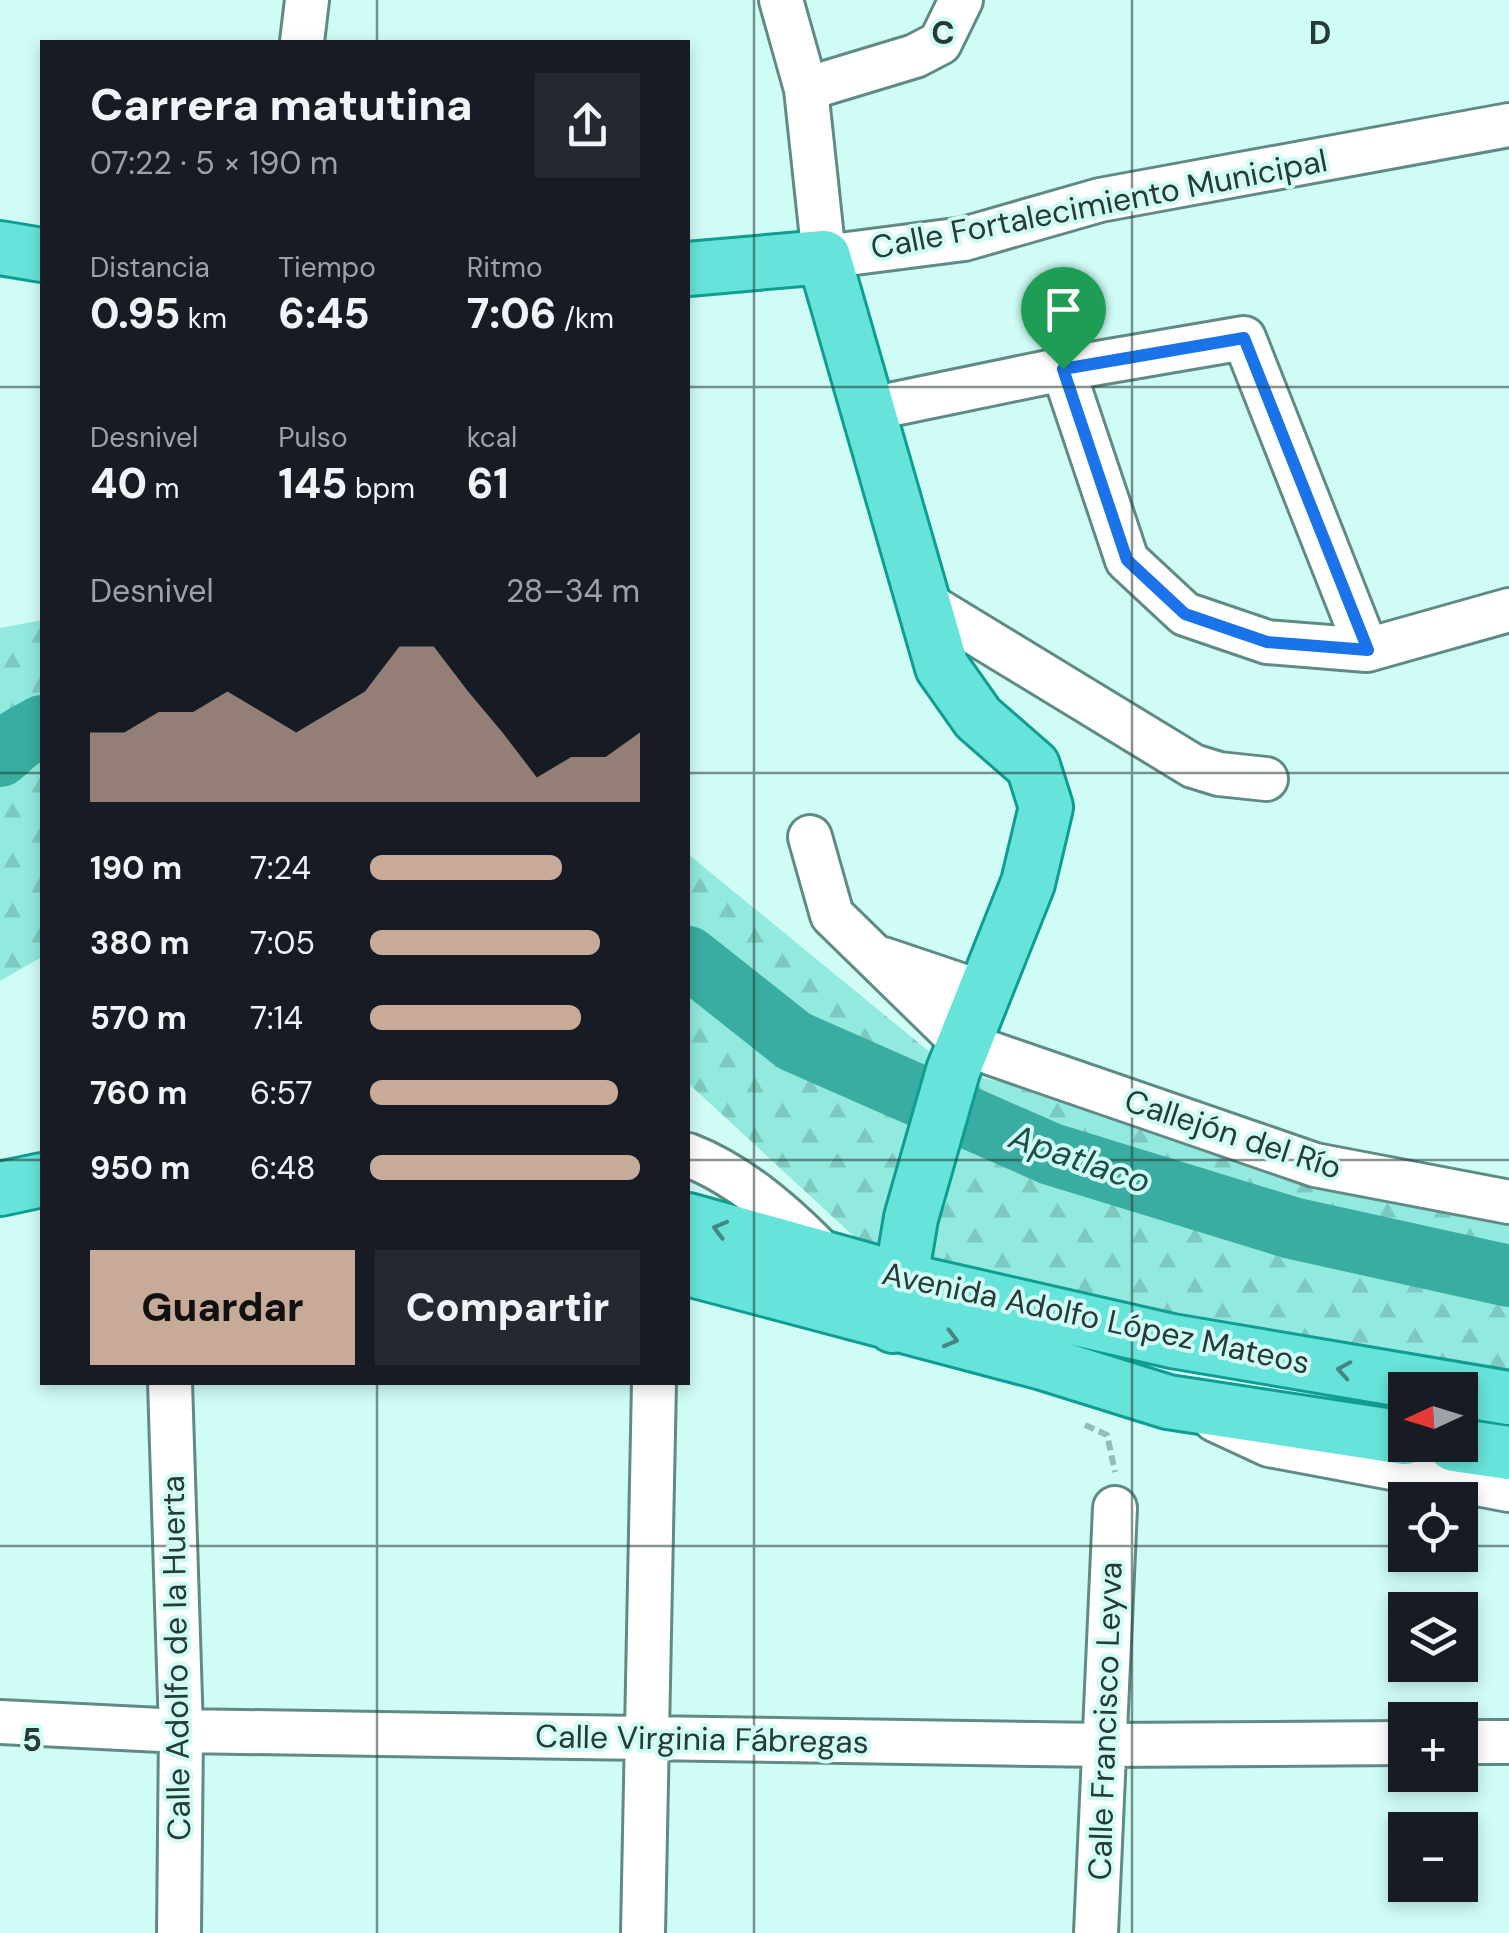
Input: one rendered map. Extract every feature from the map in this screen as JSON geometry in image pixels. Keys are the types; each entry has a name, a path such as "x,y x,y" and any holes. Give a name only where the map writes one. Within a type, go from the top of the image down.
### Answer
{"main road":[{"path":"0,248 40,254"},
{"name":"Calle Fortalecimiento Municipal","path":"690,269 824,257"},
{"path":"824,257 942,667 978,718 1033,766 1046,806 1028,884 958,1058 882,1306"},
{"path":"0,1157 40,1149"},
{"path":"0,1189 40,1180"},
{"name":"Avenida Adolfo López Mateos","path":"690,1221 825,1256 882,1306 1168,1402 1388,1435"},
{"name":"Avenida Adolfo López Mateos","path":"690,1269 882,1306 1172,1341 1509,1398"},
{"path":"1478,1448 1509,1453"}],"street":[{"path":"302,40 307,0"},
{"path":"781,0 806,89 824,257"},
{"path":"806,89 916,56 940,44 960,0"},
{"name":"Calle Fortalecimiento Municipal","path":"824,257 964,238 1100,200 1509,126"},
{"path":"870,409 1063,369 1244,338 1368,650"},
{"path":"1063,369 1127,560 1185,614 1267,642 1368,650 1509,610"},
{"path":"926,604 1193,766 1266,780"},
{"path":"810,837 832,915 878,957 958,1058"},
{"path":"878,957 984,993"},
{"name":"Callejón del Río","path":"958,1058 1315,1165 1509,1202"},
{"path":"690,1156 706,1162 784,1215 825,1256"},
{"name":"Calle Adolfo de la Huerta","path":"170,1385 182,1731 179,1933"},
{"path":"643,1933 654,1385"},
{"path":"1168,1402 1233,1426 1268,1445 1509,1490"},
{"name":"Calle Francisco Leyva","path":"1096,1933 1114,1508"},
{"name":"Calle Virginia Fábregas","path":"0,1722 182,1731 1104,1746 1388,1743"},
{"path":"1478,1742 1509,1742"}],"green space":[{"path":"40,620 40,958 0,981 0,628"},
{"path":"690,856 953,1071 1509,1200 1509,1393 1478,1387 1478,1372 1397,1372 900,1279 690,1085"}],"waterway":[{"name":"Apatlaco","path":"0,756 40,727"},
{"name":"Apatlaco","path":"690,959 794,1041 1051,1154 1292,1228 1509,1276"}],"route":[{"path":"1244,338 1368,650 1267,642 1185,614 1127,560 1063,369 1244,338"}]}
